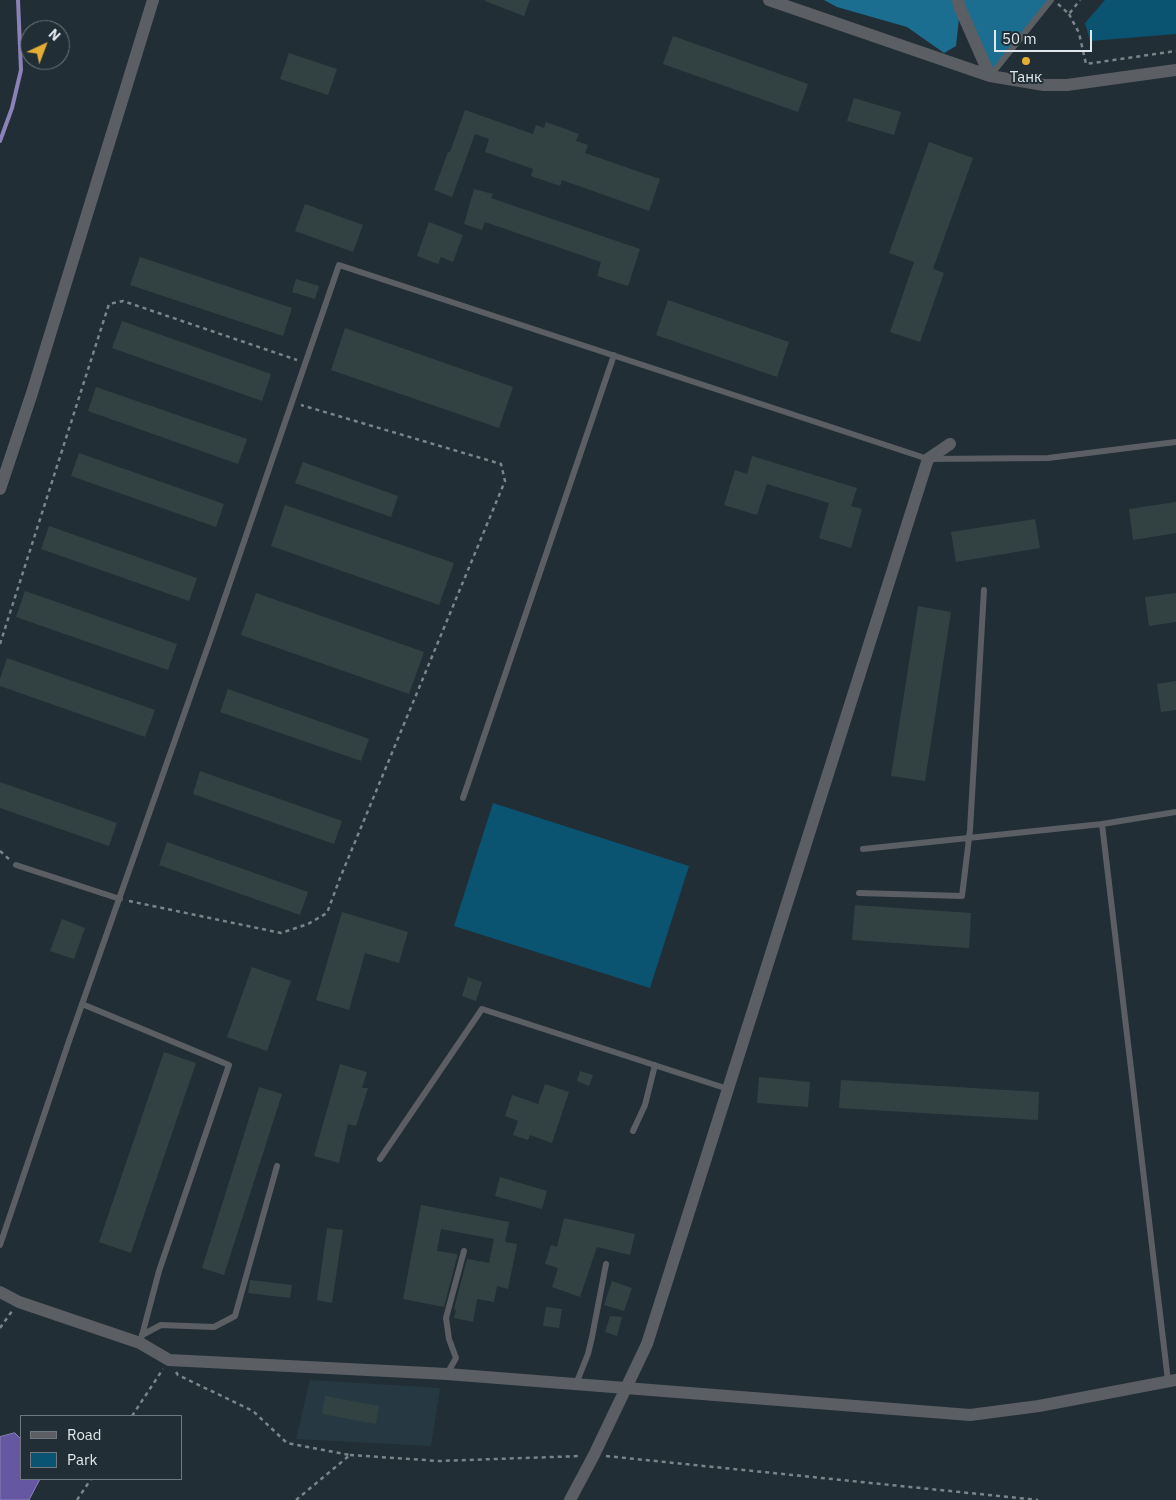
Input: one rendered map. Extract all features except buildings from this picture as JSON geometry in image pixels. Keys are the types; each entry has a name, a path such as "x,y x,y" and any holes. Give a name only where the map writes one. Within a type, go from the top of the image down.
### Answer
{"street":[{"path":"0,489 32,393 153,0"},
{"path":"769,0 990,76 1044,85 1067,85 1176,70"},
{"path":"958,0 990,76"},
{"path":"570,1500 594,1455 647,1344 928,459 950,444"},
{"path":"0,1292 19,1302 141,1339 169,1360 447,1374 970,1415 1039,1406 1172,1380"}],"lane":[{"path":"990,76 1052,0"},
{"path":"0,1245 339,265 928,459 1048,458 1176,442"},
{"path":"463,798 614,355"},
{"path":"859,893 962,896 969,838 984,590"},
{"path":"863,849 1102,824 1176,812"},
{"path":"1102,824 1172,1380"},
{"path":"16,866 120,899"},
{"path":"82,1004 229,1065 159,1271 141,1339"},
{"path":"380,1159 482,1009 728,1089"},
{"path":"633,1131 645,1105 655,1066"},
{"path":"141,1339 161,1325 214,1327 235,1316 277,1166"},
{"path":"447,1374 456,1358 449,1339 446,1318 464,1251"},
{"path":"576,1384 588,1354 606,1264"}],"path":[{"path":"1052,0 1069,14 1078,33 1086,64 1176,51"},
{"path":"1069,14 1080,0"},
{"path":"0,644 109,304 123,301 306,363"},
{"path":"120,899 281,933 308,924 327,913 504,481 501,464 292,402"},
{"path":"0,1328 19,1302"},
{"path":"133,1415 169,1360 178,1375 253,1411 287,1443 350,1455 440,1461 594,1455 1038,1500"},
{"path":"296,1500 350,1455"},
{"path":"77,1500 90,1480"}],"shaded area":[{"path":"824,0 1051,0 990,76 960,9 956,46 944,53 907,27 837,7"},
{"path":"310,1380 440,1388 431,1446 296,1439"},
{"path":"15,1433 20,1438 20,1480 39,1480 29,1500 0,1500 0,1437"}],"green space":[{"path":"1105,0 1176,0 1176,34 1090,41 1085,23"},
{"path":"493,803 689,866 650,988 454,926"}],"waterway":[{"path":"0,141 12,108 21,70 18,0"}],"place":[{"name":"Танк","path":"1026,61"}]}
